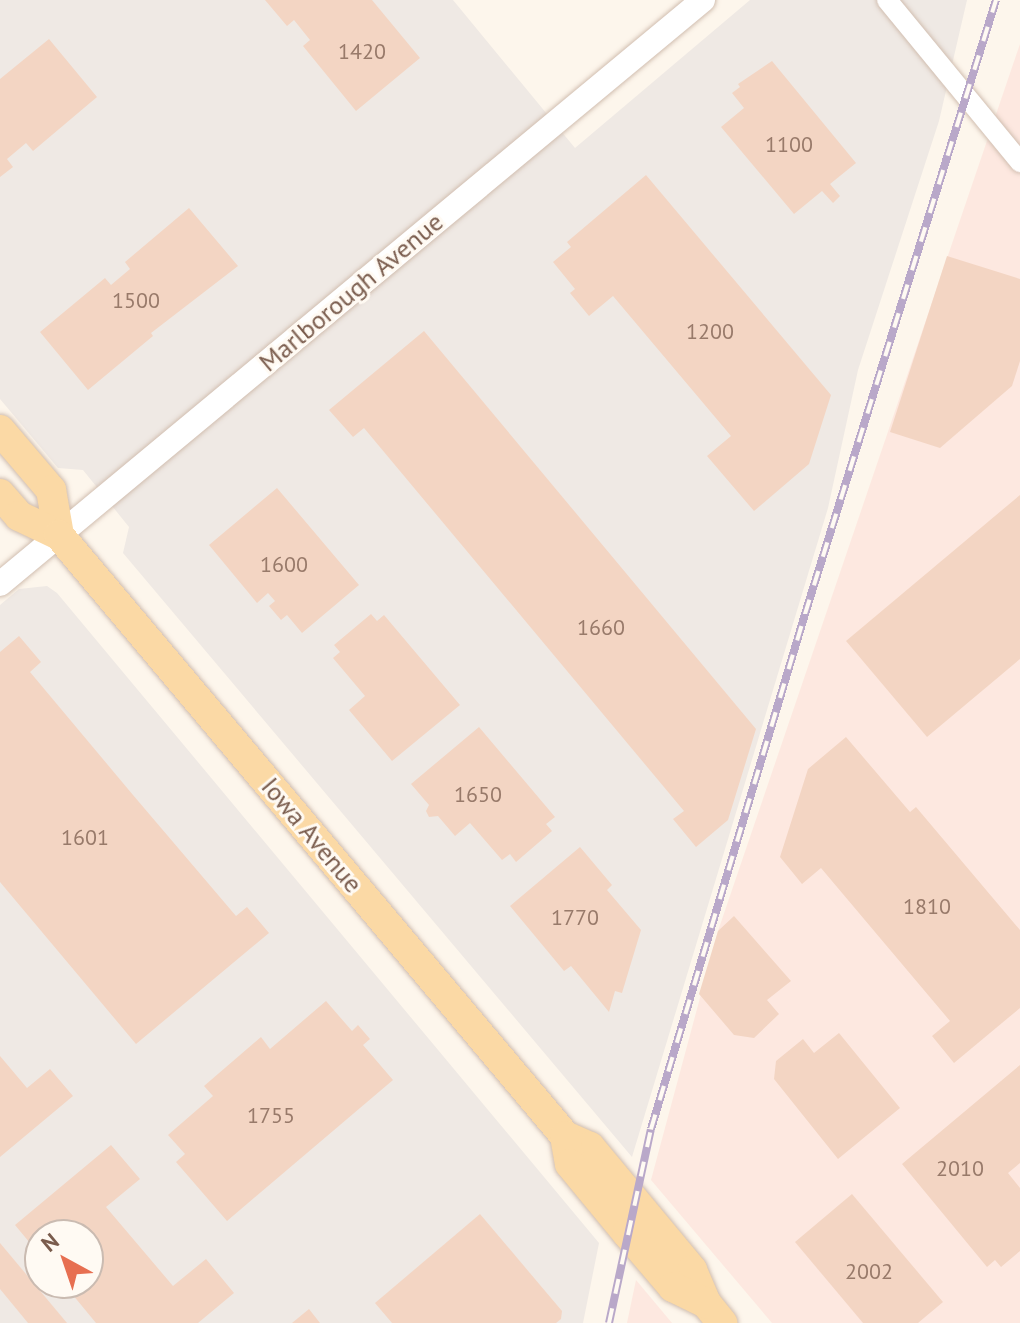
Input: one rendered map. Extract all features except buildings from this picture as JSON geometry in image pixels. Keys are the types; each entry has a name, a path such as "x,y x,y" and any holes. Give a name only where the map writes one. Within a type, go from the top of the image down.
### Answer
{"main road":[{"path":"0,430 51,490 59,535"},
{"name":"Iowa Avenue","path":"0,494 19,516 59,535 565,1136 590,1147 692,1270 714,1313"}],"street":[{"name":"Marlborough Avenue","path":"0,584 703,0"},
{"path":"887,0 1020,162"}],"shaded area":[{"path":"0,0 453,0 575,148 750,0 967,0 939,121 858,370 828,508 632,1157 123,553 129,527 83,470 58,468 0,399"},
{"path":"1020,44 1020,1323 772,1323 651,1180 718,931"},
{"path":"47,586 57,593 599,1243 583,1323 0,1323 0,605 19,589"},
{"path":"636,1280 672,1323 627,1323"}],"railway":[{"path":"609,1323 651,1129 805,614 996,0"}]}
